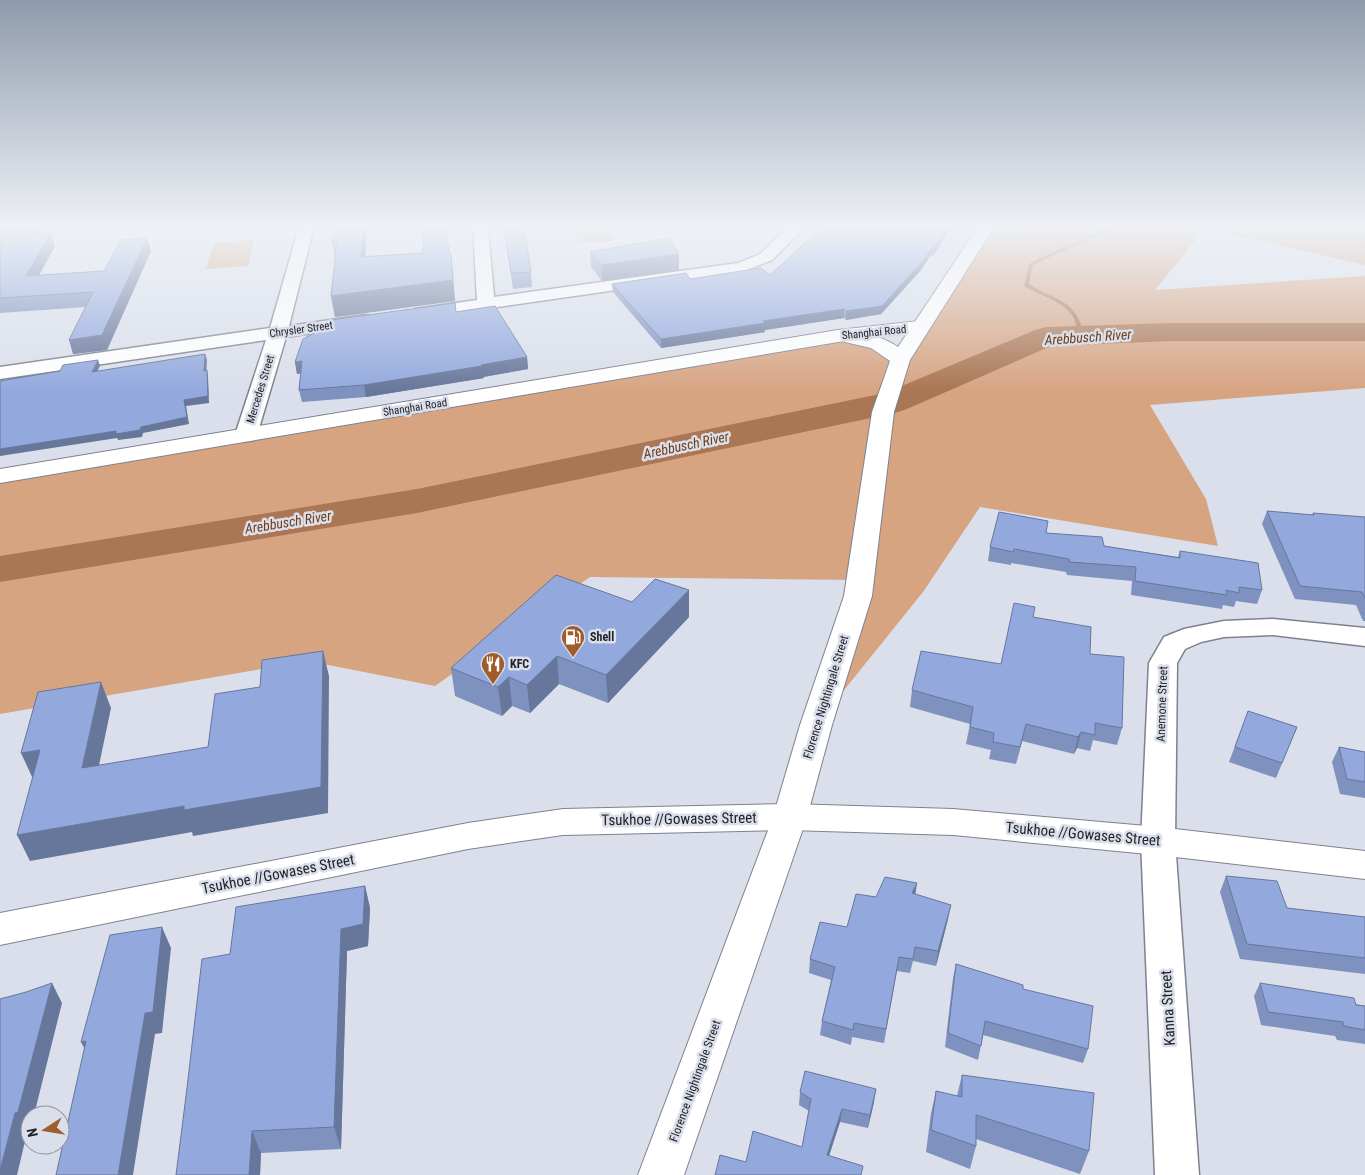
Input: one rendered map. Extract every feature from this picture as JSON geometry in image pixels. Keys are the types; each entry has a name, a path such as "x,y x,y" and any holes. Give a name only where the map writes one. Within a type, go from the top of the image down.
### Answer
{"street":[{"name":"Mercedes Street","path":"246,435 291,282"},
{"path":"484,282 486,304"},
{"path":"407,315 639,282"},
{"name":"Florence Nightingale Street","path":"661,1175 790,817 816,725 858,596 883,412 896,370 918,330 950,282"},
{"name":"Chrysler Street","path":"0,373 377,319"},
{"name":"Shanghai Road","path":"830,338 852,338 918,330"},
{"name":"Shanghai Road","path":"0,476 830,338 918,330"},
{"path":"852,338 885,347 894,352 896,370"},
{"name":"Anemone Street","path":"1158,841 1163,662 1174,643 1194,635 1224,629 1273,627 1365,637"},
{"name":"Tsukhoe //Gowases Street","path":"0,930 468,836 533,826 590,821 790,817 953,822 1158,841 1365,865"},
{"name":"Kanna Street","path":"1158,841 1177,1175"}],"shaded area":[{"path":"950,282 1162,282 1155,290 1278,282 1365,282 1365,388 1150,405 1206,499 1218,546 980,507 923,592 816,725 861,580 590,577 435,686 308,661 0,714 0,476 852,338 894,352 924,322"}],"building":[{"path":"0,282 127,282 102,335 69,340 93,292 0,298"},
{"path":"333,282 439,282 331,296"},
{"path":"627,282 904,282 882,306 846,311 844,309 763,321 765,323 661,339 612,284"},
{"path":"455,303 456,312 495,306 527,357 364,385 299,390 302,361 295,362 303,339 331,324 331,320"},
{"path":"205,354 204,371 207,370 208,396 184,400 187,417 141,427 140,430 116,434 116,431 0,449 0,381 60,371 63,365 98,360 92,372"},
{"path":"1267,511 1365,517 1365,598 1362,592 1300,586"},
{"path":"999,512 1048,521 1046,533 1102,537 1104,546 1180,558 1180,551 1258,563 1262,590 1239,587 1239,593 1226,590 1227,595 1135,581 1136,567 1070,562 1069,559 1014,549 1013,552 990,547"},
{"path":"556,575 632,602 655,579 689,590 606,675 557,656 527,685 509,677 498,687 451,668"},
{"path":"1014,603 1035,607 1033,617 1091,627 1090,654 1124,657 1122,728 1095,723 1095,735 1081,732 1078,737 1026,724 1020,747 993,742 994,733 970,727 973,707 912,690 921,651 1001,664"},
{"path":"323,651 321,787 184,810 184,806 17,835 40,750 21,753 38,692 101,682 82,768 208,747 215,694 260,687 262,660"},
{"path":"1248,711 1297,727 1282,763 1235,747"},
{"path":"1339,747 1365,752 1365,782 1347,779"},
{"path":"1226,876 1277,881 1287,908 1365,917 1365,958 1247,944"},
{"path":"885,877 917,883 912,893 951,905 938,951 915,947 913,959 899,957 886,1029 854,1023 853,1030 822,1021 835,967 810,959 820,922 847,927 856,894 876,897"},
{"path":"365,886 363,924 341,929 334,1127 252,1131 249,1175 176,1175 202,959 230,954 236,907"},
{"path":"162,927 153,1012 145,1013 118,1175 56,1175 60,1155 70,1155 70,1112 86,1041 81,1042 110,935"},
{"path":"956,964 1023,985 1023,989 1093,1006 1088,1049 985,1021 981,1046 948,1033"},
{"path":"52,983 18,1112 15,1113 0,1170 0,999"},
{"path":"1260,983 1354,998 1356,1005 1365,1006 1365,1030 1344,1026 1343,1022 1268,1012"},
{"path":"805,1071 876,1089 870,1115 842,1109 827,1155 863,1166 861,1175 715,1175 720,1155 746,1162 753,1131 802,1147 811,1099 800,1092"},
{"path":"962,1075 1094,1093 1089,1151 976,1115 976,1146 931,1130 936,1091 962,1097"}],"waterway":[{"path":"1027,282 1026,285 1069,308 1079,324 1082,336"},
{"name":"Arebbusch River","path":"0,569 417,501 895,402 1046,337 1171,332 1365,332"}],"place":[{"name":"Shell","path":"573,658"},
{"name":"KFC","path":"493,685"}]}
